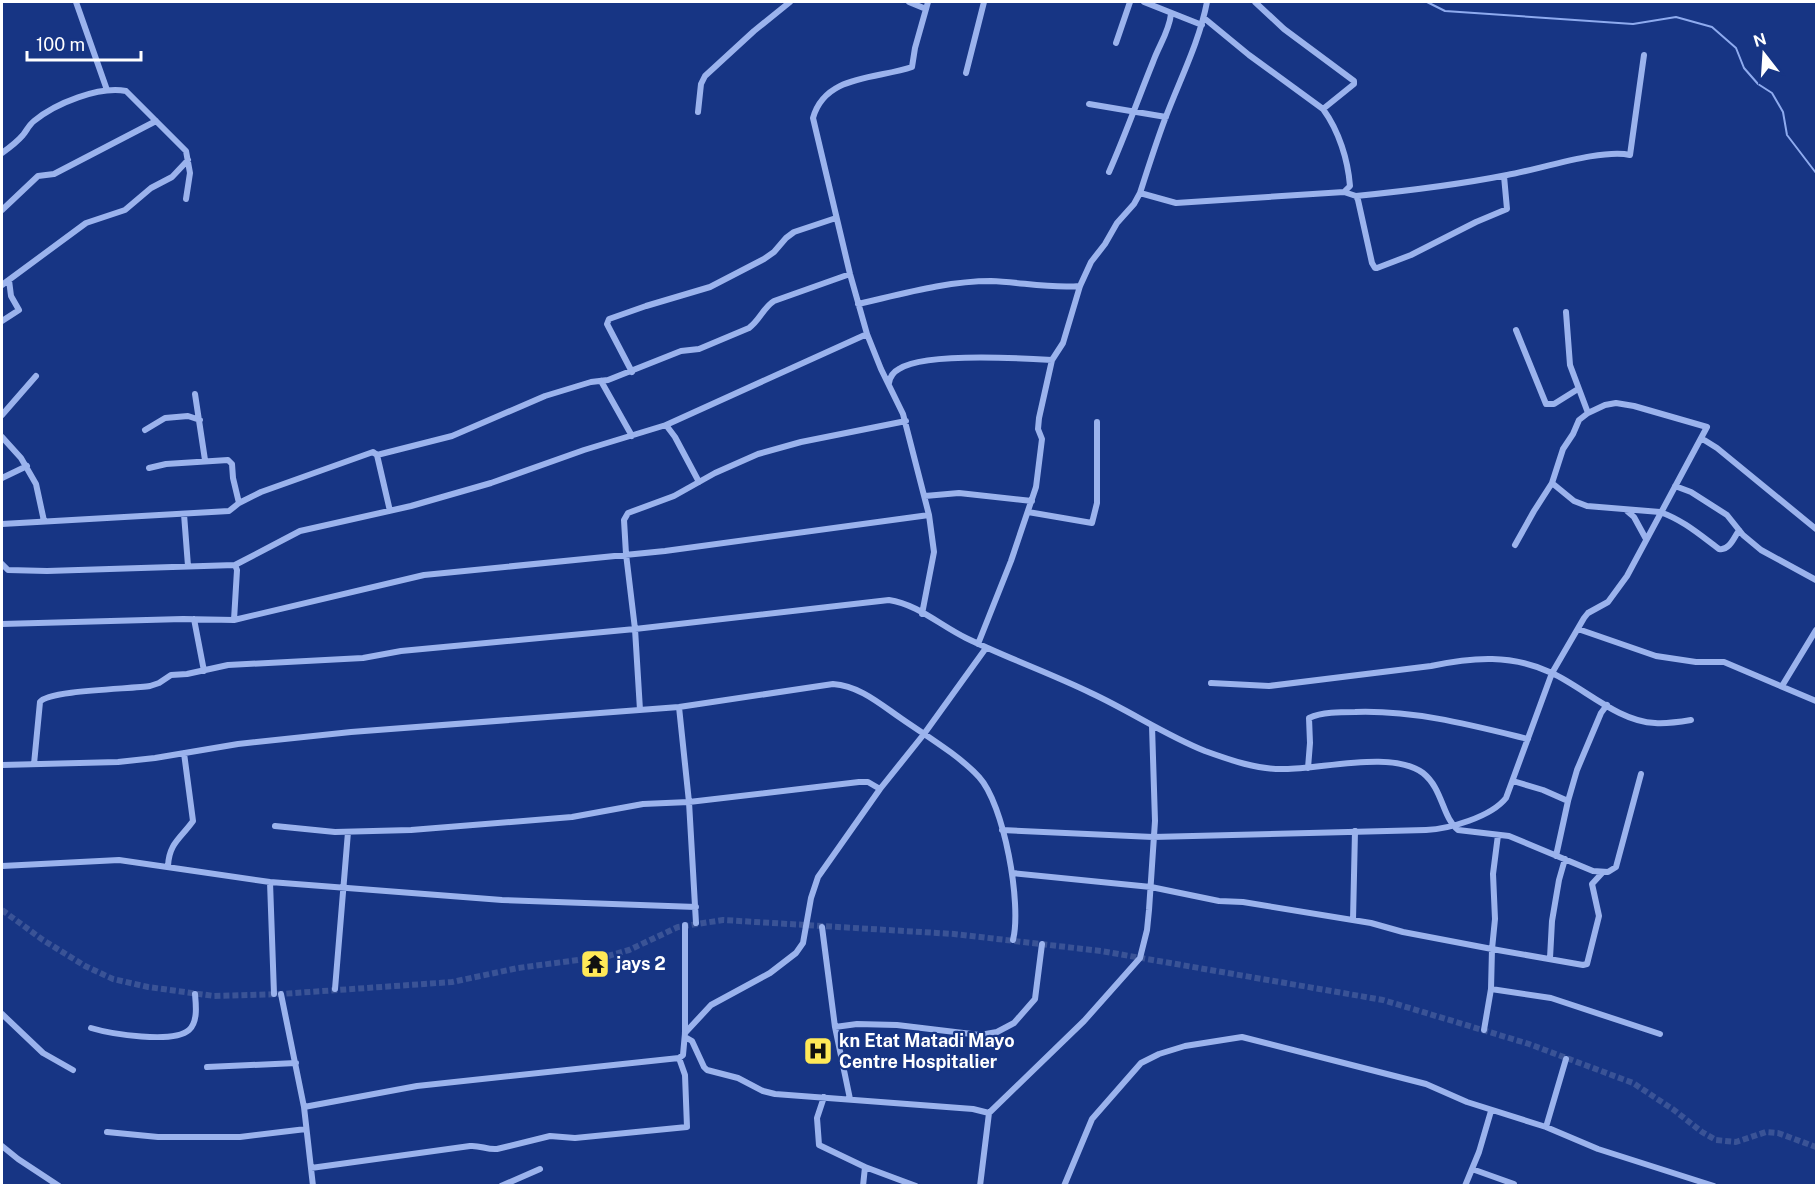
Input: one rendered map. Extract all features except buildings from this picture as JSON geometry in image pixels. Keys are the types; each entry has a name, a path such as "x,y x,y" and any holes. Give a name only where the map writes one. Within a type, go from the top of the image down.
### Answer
{"street":[{"path":"76,2 106,90"},
{"path":"698,112 701,84 705,76 790,2"},
{"path":"909,2 926,9"},
{"path":"922,614 934,552 929,514 906,421 867,334 858,304 813,118 818,104 824,97 842,86 877,74 911,68 928,2"},
{"path":"966,73 984,2"},
{"path":"1116,43 1130,2"},
{"path":"1144,2 1171,14 1203,21 1323,109 1331,122 1347,161 1350,186 1344,192"},
{"path":"978,644 1011,561 1036,487 1041,439 1038,429 1039,418 1052,360 1063,343 1080,286 1091,262 1105,244 1117,222 1134,204 1140,193 1166,117 1185,73 1203,21 1207,2"},
{"path":"1256,2 1284,29 1354,81 1354,84 1323,109"},
{"path":"1109,172 1166,34 1171,14"},
{"path":"1140,193 1176,203 1344,192 1356,196 1427,189 1504,176 1599,155 1616,153 1630,155 1644,56"},
{"path":"2,153 12,146 33,121 45,113 91,93 118,89 130,92 183,147 190,173 186,199"},
{"path":"1089,104 1166,117"},
{"path":"2,210 38,176 54,174 156,121"},
{"path":"2,285 86,223 125,210 151,188 172,177 188,160"},
{"path":"1356,196 1360,205 1372,263 1377,268 1412,255 1507,209 1504,176"},
{"path":"632,372 607,324 609,319 710,287 764,259 794,232 836,218"},
{"path":"2,524 230,511 239,503 261,492 342,462 373,452 377,455 452,436 545,396 608,380 681,351 699,349 743,331 756,322 764,309 774,301 850,274"},
{"path":"2,321 14,315 19,309 11,296 9,280"},
{"path":"858,304 967,282 990,281 1065,287 1080,286"},
{"path":"1566,312 1570,365 1588,413"},
{"path":"1516,330 1546,404 1554,404 1578,389"},
{"path":"2,564 8,570 47,571 234,565 300,531 390,511 491,483 584,450 666,425 867,334"},
{"path":"889,384 890,376 900,368 935,360 956,358 1052,360"},
{"path":"2,415 36,376"},
{"path":"601,381 632,436"},
{"path":"195,394 205,460"},
{"path":"1002,830 1153,837 1436,830 1480,816 1500,805 1513,782 1552,673 1588,613 1602,607 1627,576 1707,427 1634,406 1611,403 1588,413 1578,420 1574,434 1563,449 1552,483 1515,545"},
{"path":"146,430 165,418 188,416 200,420"},
{"path":"640,710 635,629 626,555 624,520 628,513 674,496 741,461 777,448 906,421"},
{"path":"1028,512 1092,524 1097,503 1097,422"},
{"path":"666,425 699,482"},
{"path":"2,437 27,466 36,484 45,521"},
{"path":"1701,438 1717,448 1816,529"},
{"path":"377,455 390,511"},
{"path":"149,468 205,460 230,461 239,503"},
{"path":"2,478 27,466"},
{"path":"1552,483 1580,504 1660,512 1681,522 1719,549 1728,547 1739,530"},
{"path":"1675,486 1691,492 1727,515 1739,530 1761,550 1816,580"},
{"path":"925,496 959,493 1032,501"},
{"path":"1624,509 1634,517 1646,539"},
{"path":"184,514 188,566"},
{"path":"2,624 234,620 424,575 626,555 929,514"},
{"path":"234,565 237,570 234,620"},
{"path":"34,764 39,704 42,698 78,692 145,687 159,683 171,675 228,665 363,658 419,649 635,629 878,600 896,601 986,648 1090,692 1152,726 1207,751 1235,760 1262,768 1283,770 1381,761 1409,765 1423,773 1434,784 1452,825 1458,830 1509,836 1593,871 1604,872 1617,865 1641,774"},
{"path":"194,619 204,671"},
{"path":"1578,629 1656,656 1696,662 1724,662 1816,701"},
{"path":"1782,686 1816,630"},
{"path":"685,1035 711,1005 770,973 796,953 803,943 811,898 818,877 880,789 924,734 986,648"},
{"path":"1211,683 1269,686 1482,657 1524,663 1552,673 1606,705 1636,719 1652,723 1691,720"},
{"path":"2,765 118,762 238,744 340,733 679,707 781,691 841,685 857,690 924,734 979,777 995,803 1012,873 1016,901 1013,940"},
{"path":"1556,856 1577,770 1606,705"},
{"path":"679,707 689,802 696,923"},
{"path":"1308,768 1309,718 1338,712 1375,711 1426,716 1528,739"},
{"path":"980,1185 989,1113 1084,1021 1140,957 1147,930 1153,837 1155,790 1152,726"},
{"path":"168,866 169,852 193,821 184,753"},
{"path":"275,826 348,832 553,819 644,804 689,802 868,782 880,789"},
{"path":"1513,782 1543,790 1568,801"},
{"path":"1353,920 1355,831"},
{"path":"335,989 348,832"},
{"path":"1484,1030 1491,989 1493,874 1498,835"},
{"path":"2,867 119,860 270,882 502,900 696,907"},
{"path":"1550,958 1552,921 1559,880 1566,860"},
{"path":"1012,873 1150,887 1206,898 1353,920 1403,932 1583,965 1589,962 1599,916 1592,884 1604,872"},
{"path":"270,882 278,994 296,1063 304,1107 313,1185"},
{"path":"304,1107 417,1086 679,1058 682,1055 685,1035 685,925"},
{"path":"822,927 835,1027 850,1099"},
{"path":"835,1027 857,1024 897,1025 981,1035 997,1032 1014,1023 1035,999 1042,944"},
{"path":"1491,989 1551,998 1660,1034"},
{"path":"91,1028 120,1035 147,1037 182,1034 190,1029 195,1018 195,994"},
{"path":"2,1014 44,1053 73,1070"},
{"path":"685,1035 692,1041 707,1070 738,1078 763,1091 775,1094 973,1109 989,1113"},
{"path":"1064,1185 1092,1119 1141,1063 1185,1046 1242,1037 1415,1081 1491,1111 1546,1127 1598,1149 1714,1185"},
{"path":"311,1168 470,1146 491,1150 550,1136 575,1138 687,1127 685,1075 679,1058"},
{"path":"1546,1127 1566,1059"},
{"path":"207,1067 296,1063"},
{"path":"824,1097 818,1118 819,1145 865,1167 916,1185"},
{"path":"1465,1185 1491,1111"},
{"path":"107,1132 158,1137 240,1137 306,1129"},
{"path":"2,1146 59,1185"},
{"path":"863,1185 865,1167"},
{"path":"501,1185 540,1169"},
{"path":"1472,1169 1514,1184"}],"waterway":[{"path":"1427,2 1445,11 1633,24 1676,17 1712,27 1736,48 1744,68 1758,84 1772,93 1783,112 1787,135 1816,173"}],"tunnel":[{"path":"2,910 43,940 85,966 113,979 148,987 214,996 281,994 452,982 518,968 608,956 629,950 678,927 723,920 954,934 1101,951 1383,1000 1529,1044 1633,1083 1716,1140 1736,1142 1766,1132 1778,1133 1816,1147"}],"place":[{"name":"jays 2","path":"595,964"},
{"name":"kn Etat Matadi Mayo Centre Hospitalier","path":"818,1051"}]}
